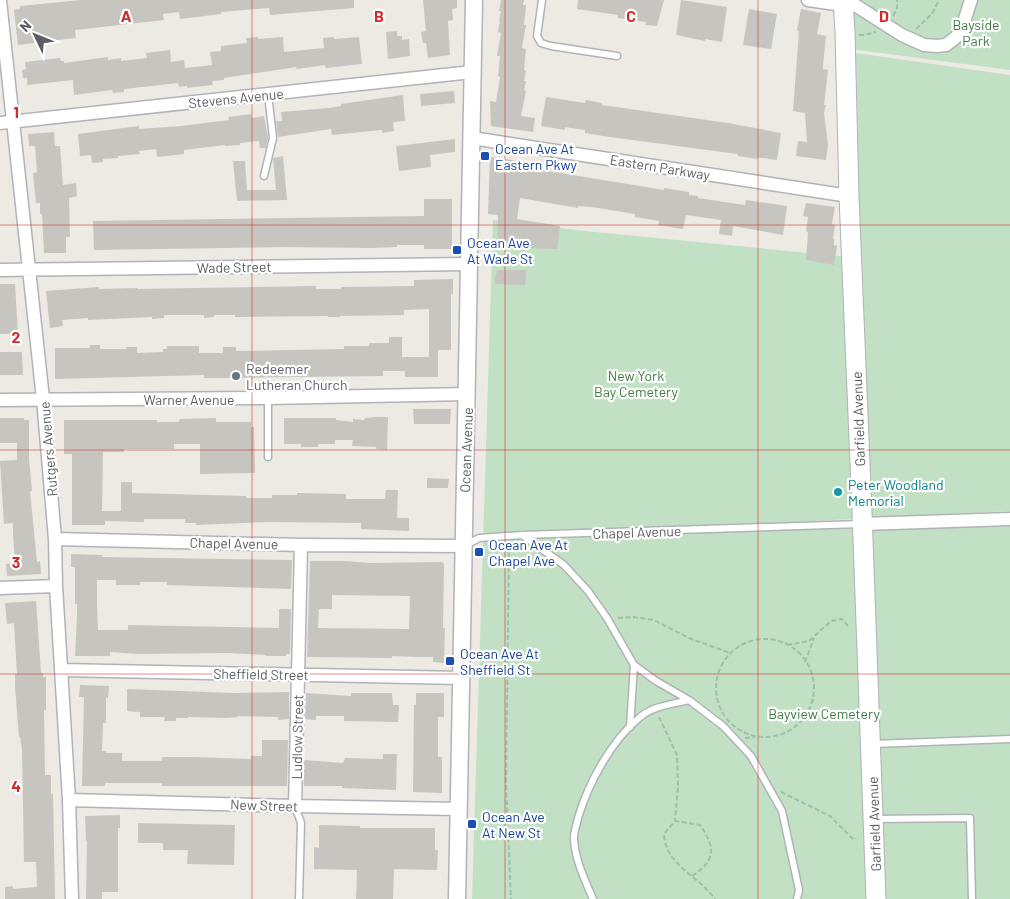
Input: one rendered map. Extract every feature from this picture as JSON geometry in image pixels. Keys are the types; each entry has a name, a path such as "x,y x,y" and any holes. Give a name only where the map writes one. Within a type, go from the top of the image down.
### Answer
{"main road":[{"name":"Garfield Avenue","path":"844,2 848,196 863,524 876,899"}],"street":[{"name":"Ocean Avenue","path":"457,899 474,0"},
{"path":"808,0 844,2 902,35 924,45 937,46 946,45 960,34 971,0"},
{"name":"Rutgers Avenue","path":"0,1 6,122 30,270 55,539 56,586 69,800 72,899"},
{"name":"Stevens Avenue","path":"6,122 472,72"},
{"name":"Eastern Parkway","path":"472,138 848,196"},
{"name":"Wade Street","path":"0,270 469,264"},
{"name":"Warner Avenue","path":"0,400 468,394"},
{"name":"Chapel Avenue","path":"863,524 1010,519"},
{"name":"Chapel Avenue","path":"55,539 301,545 463,546"},
{"name":"Ludlow Street","path":"295,806 301,545"},
{"path":"0,588 56,586"},
{"name":"Sheffield Street","path":"61,670 461,678"},
{"name":"New Street","path":"69,800 458,809"}],"lane":[{"path":"542,0 537,36 541,43 616,56"},
{"path":"264,176 273,138 268,94"},
{"path":"268,398 268,457"},
{"name":"Chapel Avenue","path":"463,546 479,538 863,524"},
{"path":"522,536 564,565 588,591 607,618 634,665 656,681 689,700 724,726 751,756 782,810 800,890 797,899"},
{"path":"630,727 634,665"},
{"path":"593,899 580,867 574,836 583,801 596,773 619,739 639,717 655,708 689,700"},
{"path":"871,744 1010,739"},
{"name":"Ludlow Street","path":"295,806 301,822 299,899"},
{"path":"874,819 970,818 972,899"}],"path":[{"path":"892,18 897,8 898,0"},
{"path":"909,28 916,29 922,24 932,14 939,0"},
{"path":"854,34 874,33 882,27"},
{"path":"509,537 506,782 512,899"},
{"path":"607,618 633,617 654,620 689,638 730,653"},
{"path":"787,645 809,641 831,621 842,619 848,626"},
{"path":"806,662 814,637"},
{"path":"757,640 773,640 787,645 800,654 806,662 813,681 813,696 808,711 799,723 787,732 772,737 757,737 742,732 730,723 721,710 716,696 716,680 721,666 730,653 743,644 757,640"},
{"path":"655,708 677,755 678,787 675,820 664,834 664,842 675,862 716,899"},
{"path":"768,786 830,816 854,840"},
{"path":"675,820 700,825 710,838 712,851 708,861 703,868 692,876"}],"green space":[{"name":"Bayside Park","path":"843,0 1010,0 1010,70 850,49"},
{"path":"856,53 1010,75 1010,511 552,534 1010,522 1010,899 472,899 493,220 860,258"}],"building":[{"path":"81,0 354,0 354,8 270,15 269,8 221,12 221,14 180,19 179,12 163,14 164,20 75,30 76,38 18,45 14,10 20,9 20,6"},
{"path":"423,0 457,0 457,8 452,9 453,20 448,21 450,55 428,58 426,43 423,43 421,32 426,31"},
{"path":"501,0 524,0 523,5 526,5 524,25 526,25 522,48 526,49 524,81 526,81 524,90 526,91 521,116 535,118 533,132 491,126 490,101 496,102 500,77 498,76 500,56 497,56 501,33 498,32"},
{"path":"578,0 664,0 657,26 645,25 646,22 618,18 618,15 577,9"},
{"path":"681,0 727,7 722,42 705,39 705,41 676,35"},
{"path":"749,9 777,14 771,49 743,45"},
{"path":"801,9 821,13 817,34 826,36 823,69 828,70 824,105 826,105 824,113 828,145 826,160 796,156 798,141 807,142 805,113 793,111 799,31 797,30"},
{"path":"397,31 397,36 402,36 402,40 409,39 410,56 388,59 386,32"},
{"path":"258,37 258,39 283,37 284,52 324,48 323,38 359,37 362,64 326,68 325,65 297,69 296,67 224,78 224,80 212,81 213,85 187,88 187,86 179,87 178,83 124,89 124,92 113,93 112,90 74,95 73,80 27,85 27,78 23,78 22,70 26,69 25,62 60,58 64,63 108,57 108,60 121,58 121,61 147,58 146,53 170,50 171,62 184,60 185,68 212,65 210,52 221,51 221,46 247,43 246,38"},
{"path":"454,91 455,103 421,106 420,94"},
{"path":"403,95 405,121 393,122 394,131 382,133 382,130 332,135 331,129 278,137 276,121 282,121 281,112 329,108 341,106 341,104"},
{"path":"546,97 585,103 586,100 602,103 602,105 728,123 781,133 777,160 757,159 738,156 737,154 603,136 585,133 585,130 565,127 565,130 541,126"},
{"path":"251,114 252,118 264,116 268,138 266,148 260,148 259,141 240,143 240,145 184,150 184,154 157,157 156,149 139,151 140,154 118,156 118,158 103,159 103,162 92,163 91,155 80,156 78,134 139,126 139,129 181,126 229,120 228,117"},
{"path":"54,132 55,146 60,146 63,185 76,183 77,196 69,198 70,237 66,237 66,253 44,253 42,214 40,214 40,203 36,203 34,185 33,173 37,172 35,146 29,146 28,134"},
{"path":"455,139 455,152 430,155 431,167 399,171 396,146"},
{"path":"283,156 287,200 237,201 233,161 245,161 247,190 276,190 273,158"},
{"path":"490,157 525,162 524,167 664,190 664,188 689,192 689,195 698,196 698,198 745,205 746,200 787,206 783,235 733,226 732,236 719,234 721,220 686,215 683,229 658,225 659,221 635,217 635,214 592,207 578,206 578,208 520,198 517,219 560,226 557,249 497,247 498,215 488,214"},
{"path":"424,199 452,199 452,249 424,249 424,245 397,245 397,247 371,248 283,247 94,250 93,221 424,216"},
{"path":"806,203 835,207 832,224 835,225 834,245 837,246 834,265 806,260 808,217 803,216"},
{"path":"498,270 526,270 525,285 495,284 494,279"},
{"path":"453,279 453,294 451,294 451,350 438,350 438,377 405,377 405,371 383,371 383,376 204,378 204,375 55,379 55,348 90,348 90,345 100,345 100,349 137,347 137,353 163,352 163,349 167,349 167,346 199,346 199,353 223,353 223,347 236,347 236,351 344,349 344,346 369,346 369,343 389,343 389,337 402,337 402,357 429,357 429,309 404,310 404,315 340,317 235,317 235,315 214,315 214,317 204,318 204,315 164,315 164,318 152,319 152,317 88,320 88,318 62,320 63,326 50,328 46,291 99,287 99,289 137,289 316,286 316,289 341,289 341,287 414,286 414,280"},
{"path":"0,284 15,284 18,334 0,334"},
{"path":"0,352 22,352 23,375 0,375"},
{"path":"413,409 451,409 450,424 414,424"},
{"path":"388,417 387,450 376,449 376,447 352,446 353,440 335,440 335,444 318,444 318,447 284,444 284,418 336,418 336,420 353,422 353,419 364,420 365,418"},
{"path":"0,418 24,418 24,420 29,420 29,459 32,491 30,491 37,562 40,561 41,574 7,576 6,564 15,563 13,523 4,524 0,461 17,460 17,443 0,443"},
{"path":"216,418 216,422 251,422 251,427 254,427 255,473 200,474 200,444 174,444 174,449 124,449 124,452 103,452 102,511 121,511 121,482 132,482 132,493 246,496 246,498 272,498 272,495 297,495 297,493 346,494 346,499 385,499 386,490 398,490 397,518 409,518 409,531 361,529 361,523 269,522 196,525 196,523 185,523 185,519 144,519 144,522 105,521 105,525 72,525 72,454 64,454 64,420 157,420 157,422 179,422 180,419"},
{"path":"427,478 449,479 448,488 427,488"},
{"path":"71,554 102,555 102,557 292,560 291,589 167,585 167,582 140,582 140,585 116,585 116,580 97,580 98,630 128,630 128,625 279,628 279,609 291,609 290,654 286,654 286,656 266,656 228,653 140,654 110,652 110,656 75,656 77,604 75,604 75,567 71,567"},
{"path":"310,561 371,563 442,562 444,564 444,663 433,662 433,657 307,657","holes":["332,595 410,596 409,629 318,628 319,609 332,609"]},
{"path":"36,601 41,673 43,673 43,677 46,677 46,710 44,710 45,775 51,775 51,794 53,794 55,899 5,899 5,887 13,886 13,889 37,887 36,862 24,862 22,749 19,737 15,686 15,674 17,674 14,623 7,624 5,603"},
{"path":"80,685 109,686 108,698 106,698 106,723 103,723 102,751 106,751 106,753 122,753 122,761 162,761 162,757 251,759 251,756 262,756 262,740 288,740 287,786 162,786 162,783 105,783 105,786 82,786 84,697 79,697"},
{"path":"127,689 234,693 289,692 289,719 278,720 278,717 238,716 226,718 188,717 176,718 176,721 164,721 165,717 140,717 140,712 127,711"},
{"path":"306,693 351,696 351,693 392,693 393,705 399,705 398,722 344,721 344,716 316,716 316,720 305,719"},
{"path":"416,693 444,693 444,717 438,717 438,757 442,757 442,793 413,792 414,705 416,705"},
{"path":"383,754 397,754 396,790 342,788 342,786 304,786 304,760 343,763 345,758 383,759"},
{"path":"120,815 120,828 118,828 118,892 102,892 102,899 86,899 87,841 85,816"},
{"path":"138,823 235,825 234,865 187,864 188,850 163,850 163,843 138,843"},
{"path":"319,825 360,826 360,828 435,828 435,850 438,850 437,870 394,869 393,899 356,899 357,870 314,869 314,847 319,848"}],"place":[{"name":"Ocean Ave At Eastern Pkwy","path":"485,156"},
{"name":"Ocean Ave At Wade St","path":"457,250"},
{"name":"Redeemer Lutheran Church","path":"236,376"},
{"name":"Peter Woodland Memorial","path":"838,492"},
{"name":"Ocean Ave At Chapel Ave","path":"479,552"},
{"name":"Ocean Ave At Sheffield St","path":"450,661"},
{"name":"Ocean Ave At New St","path":"472,824"}],"park label":[{"name":"New York Bay Cemetery","path":"636,384"},
{"name":"Bayview Cemetery","path":"824,713"}]}
